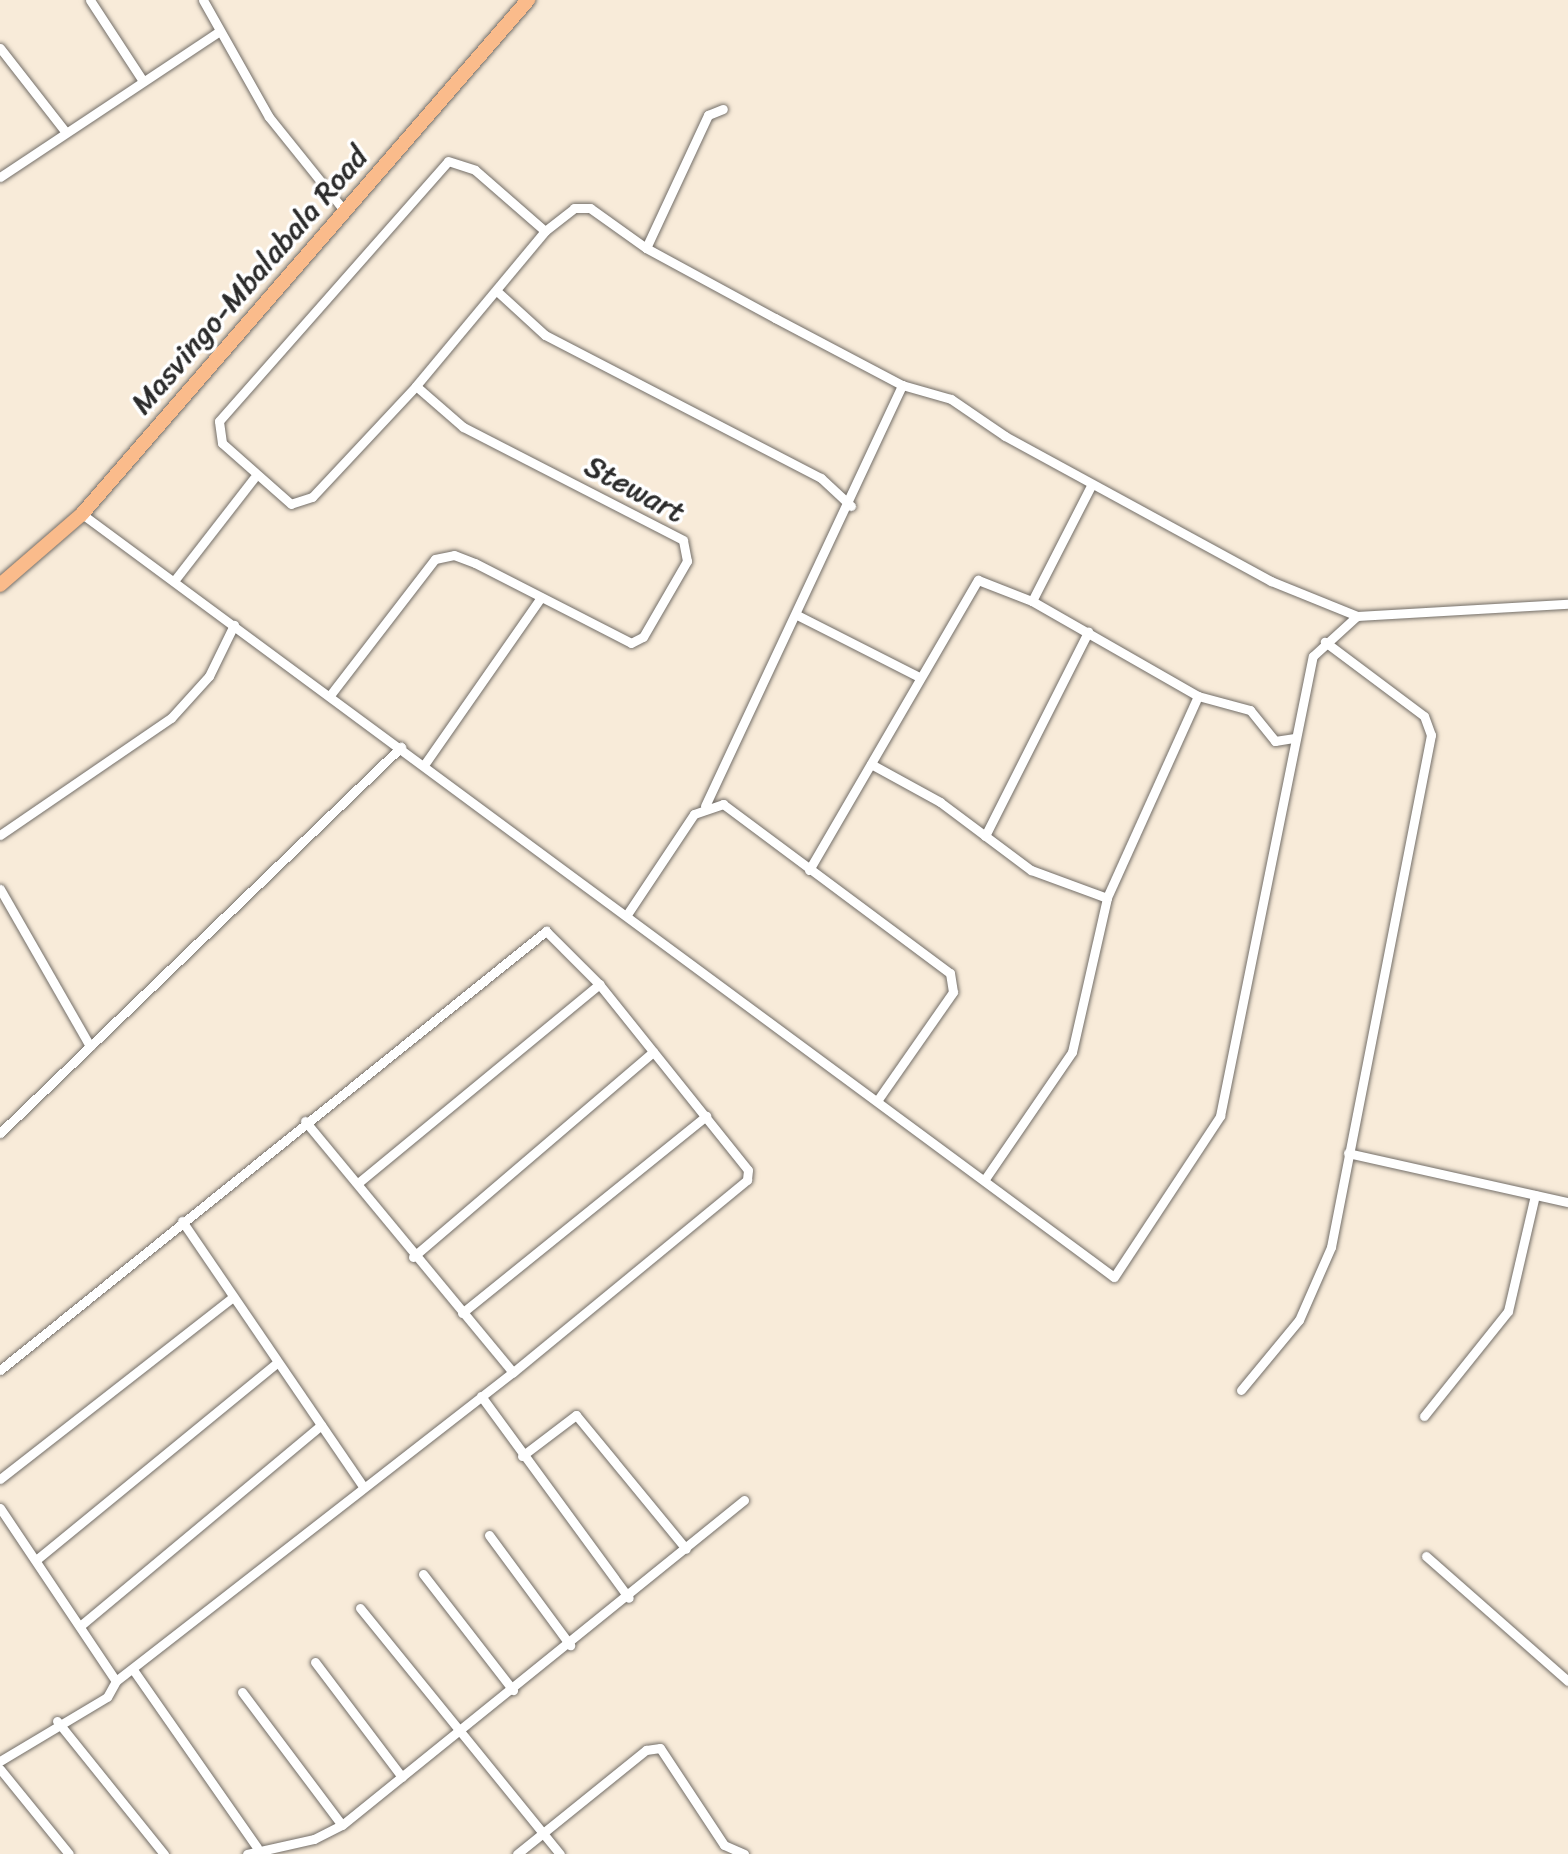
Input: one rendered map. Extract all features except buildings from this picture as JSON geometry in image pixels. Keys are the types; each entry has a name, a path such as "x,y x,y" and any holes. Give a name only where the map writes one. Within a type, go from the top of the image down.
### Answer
{"highway":[{"name":"Masvingo-Mbalabala Road","path":"0,585 82,514 343,209 528,0"}],"street":[{"path":"90,0 143,81"},
{"path":"203,0 218,32 269,117 343,209"},
{"path":"0,177 64,130 218,32"},
{"path":"0,48 64,130"},
{"path":"646,248 708,115 723,109"},
{"path":"545,231 475,170 448,161 229,402 219,421 222,443 254,478 291,504 303,502 416,386 499,293 545,231 581,205 646,248 902,385 951,399 1092,484 1271,581 1357,616 1568,604"},
{"path":"499,293 545,335 821,478 851,506"},
{"path":"628,913 705,806 851,506 902,385"},
{"name":"Stewart","path":"416,386 463,427 683,540 688,549 643,637 631,643 540,599"},
{"path":"174,581 254,478"},
{"path":"1032,601 1092,484"},
{"path":"82,514 879,1098 1114,1277 1220,1116 1306,676 1325,642 1357,616"},
{"path":"331,694 435,559 465,559 540,599 424,765"},
{"path":"809,870 978,580 1032,601 1198,696 1250,710 1275,741 1295,738"},
{"path":"797,615 919,677"},
{"path":"0,835 171,718 209,676 234,625"},
{"path":"985,836 1088,632"},
{"path":"1241,1390 1299,1320 1321,1277 1431,735 1424,716 1325,642"},
{"path":"985,1179 1072,1052 1107,898 1198,696"},
{"path":"0,1133 401,747"},
{"path":"871,764 985,836 1031,870 1107,898"},
{"path":"705,806 723,804 953,982 953,992 879,1098"},
{"path":"0,889 90,1046"},
{"path":"0,1370 536,934 557,934 743,1162 747,1180 513,1372 363,1486 134,1671 116,1681 107,1697 57,1721 0,1761"},
{"path":"358,1183 599,984"},
{"path":"413,1257 653,1052"},
{"path":"462,1313 706,1116"},
{"path":"305,1121 358,1183 413,1257 513,1372"},
{"path":"1348,1153 1568,1202"},
{"path":"1424,1416 1508,1311 1535,1195"},
{"path":"182,1221 363,1486"},
{"path":"0,1479 232,1298"},
{"path":"36,1560 277,1363"},
{"path":"481,1396 629,1598"},
{"path":"522,1456 576,1415 686,1549"},
{"path":"80,1626 321,1425"},
{"path":"247,1854 257,1847 314,1839 342,1825 629,1598 744,1500"},
{"path":"0,1508 116,1681"},
{"path":"489,1535 570,1645"},
{"path":"1426,1556 1568,1681"},
{"path":"423,1574 513,1690"},
{"path":"360,1608 560,1854"},
{"path":"315,1662 402,1777"},
{"path":"134,1671 257,1847"},
{"path":"242,1692 342,1825"},
{"path":"57,1721 164,1854"},
{"path":"517,1854 646,1750 660,1748 724,1845 744,1854"},
{"path":"0,1769 69,1854"},
{"path":"713,1854 724,1845"}]}
